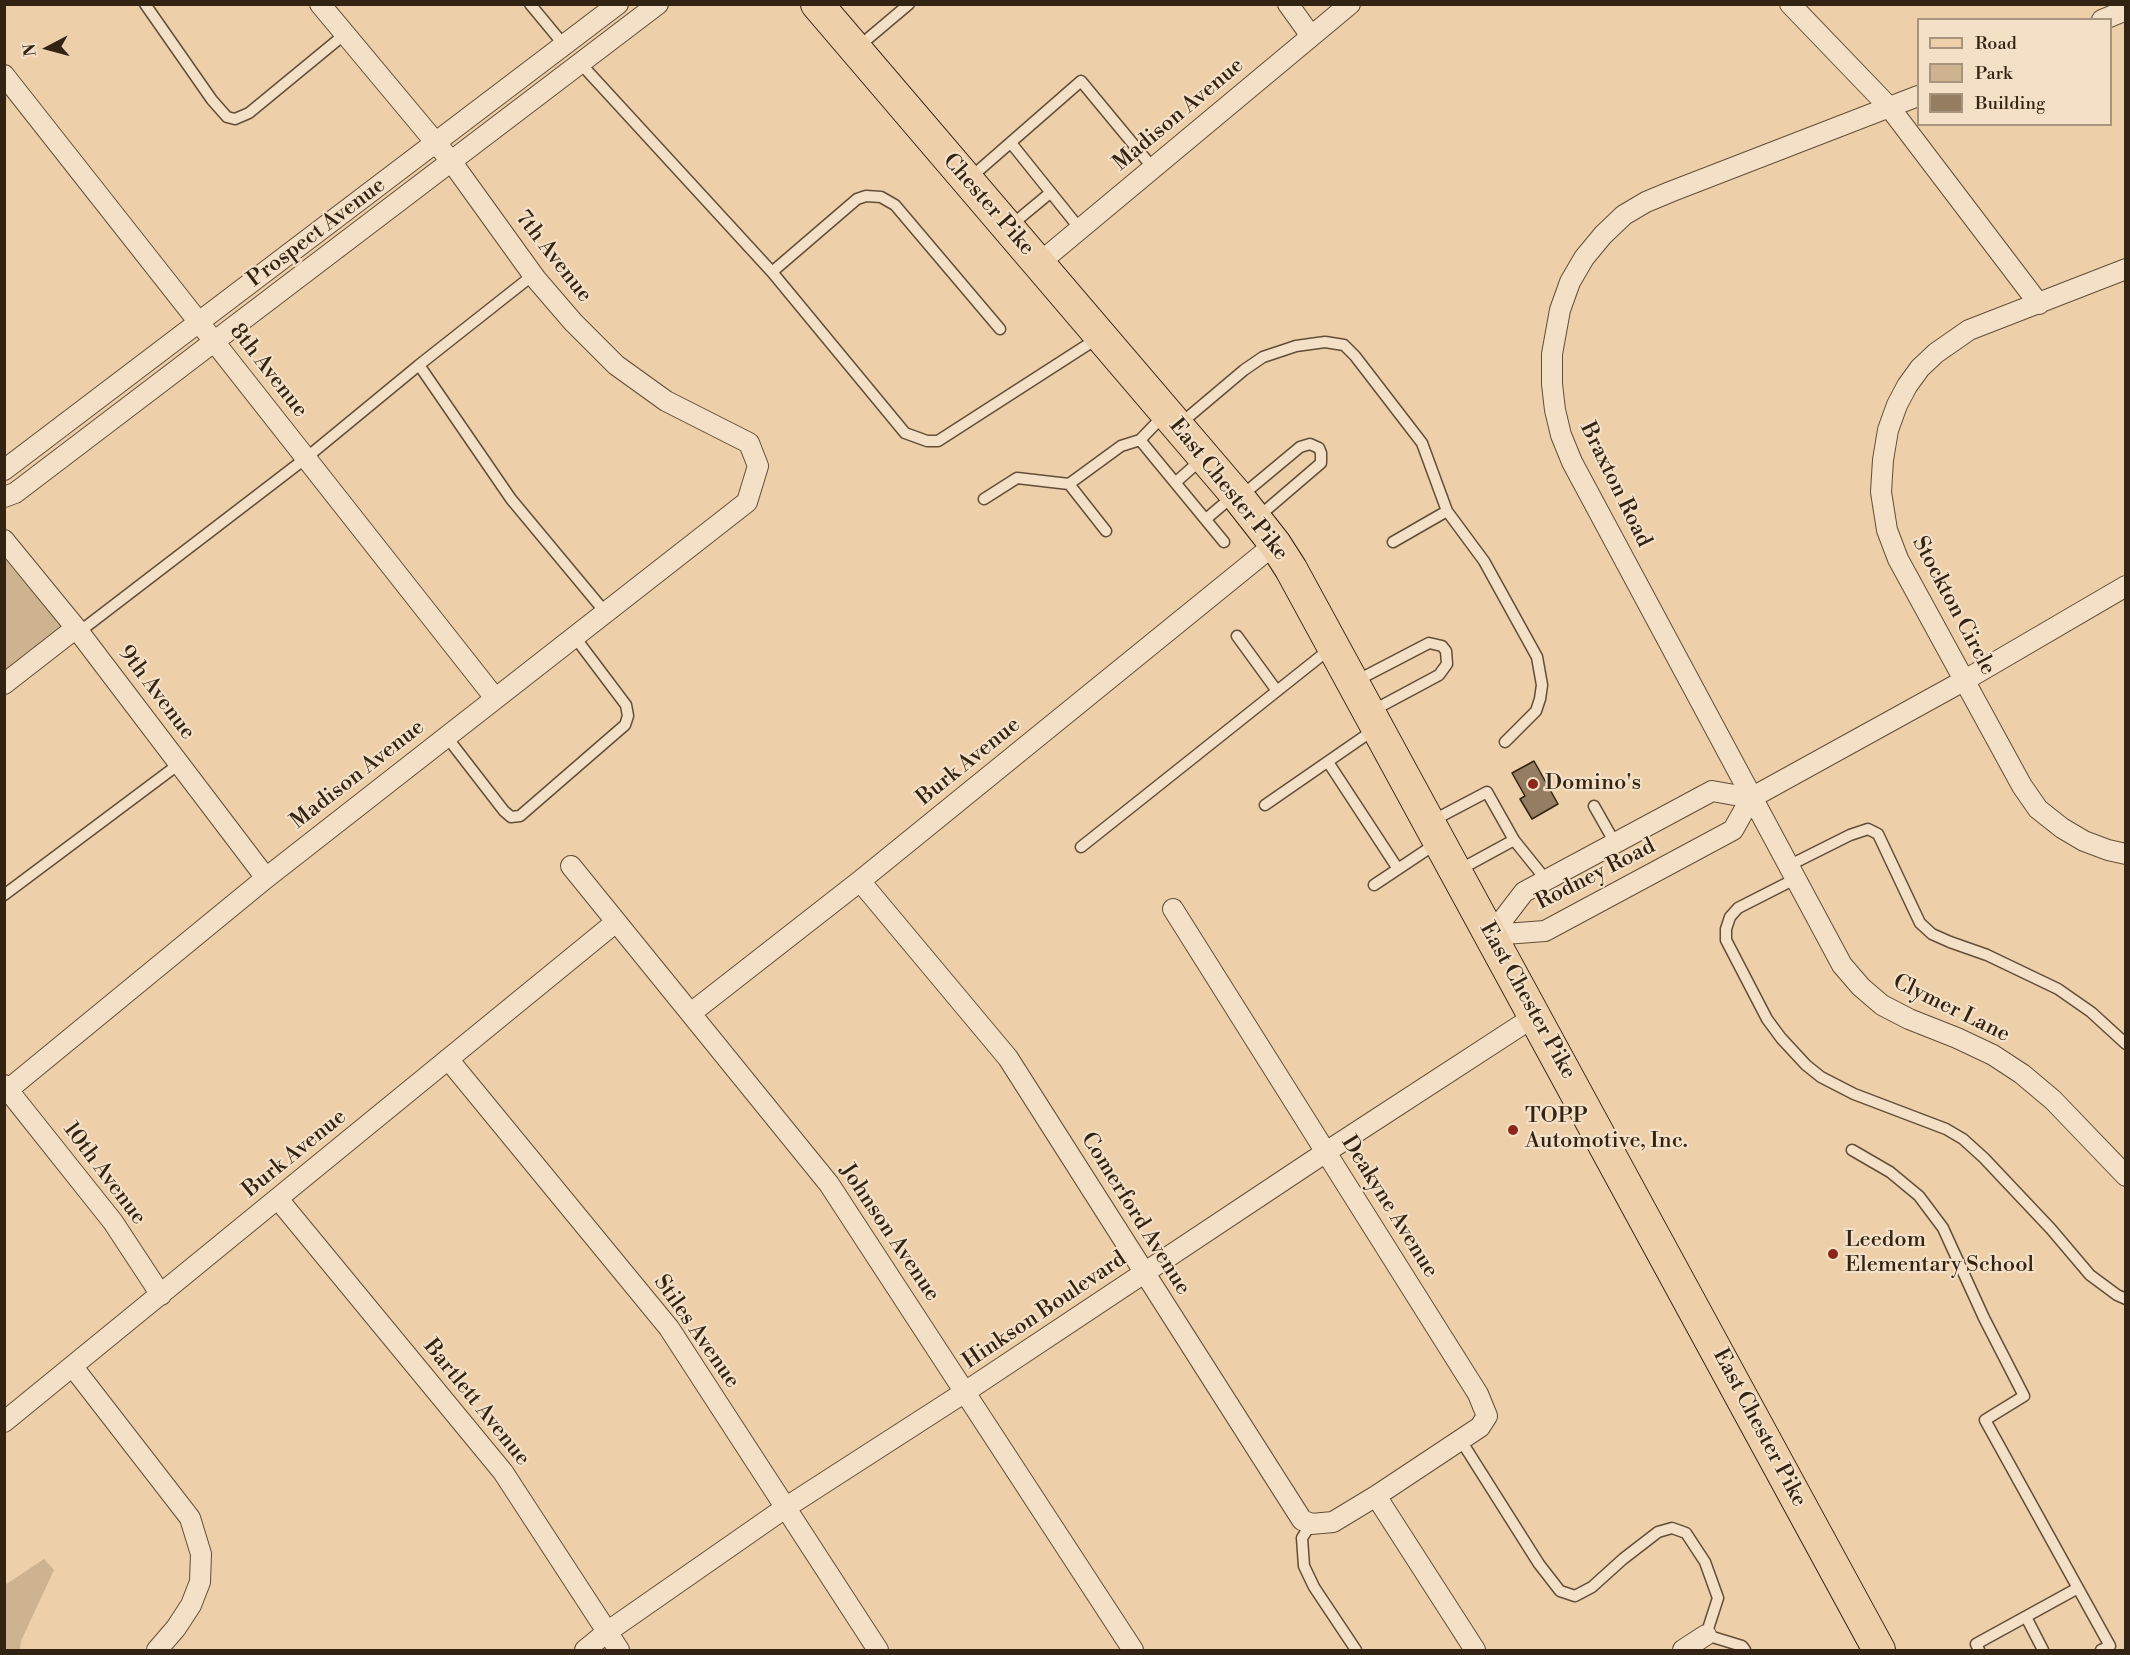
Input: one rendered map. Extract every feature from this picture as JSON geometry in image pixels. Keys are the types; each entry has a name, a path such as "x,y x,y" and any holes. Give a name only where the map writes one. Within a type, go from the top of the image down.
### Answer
{"main road":[{"name":"Chester Pike","path":"819,5 1168,415"},
{"name":"East Chester Pike","path":"1168,415 1275,544 1306,594 1879,1650"}],"street":[{"name":"7th Avenue","path":"320,4 451,161 533,275 573,322 616,365 666,401 749,443 758,466 747,502"},
{"name":"Prospect Avenue","path":"4,470 618,4"},
{"name":"Prospect Avenue","path":"4,497 15,493 658,4"},
{"path":"1288,4 1311,36"},
{"name":"Madison Avenue","path":"1038,264 1350,4"},
{"path":"1790,4 1890,108 2039,304"},
{"path":"2107,18 2126,10"},
{"name":"8th Avenue","path":"4,75 495,698"},
{"name":"Braxton Road","path":"1751,798 1561,435 1552,384 1555,331 1570,282 1584,258 1624,215 1670,192 1917,96"},
{"name":"Stockton Circle","path":"2126,269 1969,330 1936,353 1920,368 1907,386 1888,430 1882,460 1881,492 1887,530 1898,559 2022,786 2038,809 2062,828 2084,841 2126,854"},
{"name":"Madison Avenue","path":"6,1089 266,878 747,502"},
{"name":"9th Avenue","path":"4,540 77,630 266,878"},
{"name":"Burk Avenue","path":"691,1013 860,882 1275,544"},
{"path":"1751,798 1965,680 2126,586"},
{"path":"4,684 77,630"},
{"name":"Rodney Road","path":"1712,791 1751,798 1733,830 1545,931 1491,935 1524,892 1712,791"},
{"name":"Clymer Lane","path":"1751,798 1842,964 1861,987 1882,1005 1993,1055 2022,1074 2053,1100 2126,1176"},
{"name":"Johnson Avenue","path":"571,866 829,1184 1133,1650"},
{"name":"Comerford Avenue","path":"860,882 1008,1058 1302,1520 1311,1524"},
{"name":"Deakyne Avenue","path":"1173,909 1484,1406 1487,1416 1480,1427 1376,1496"},
{"name":"Burk Avenue","path":"4,1422 616,922"},
{"name":"Hinkson Boulevard","path":"585,1650 607,1632 785,1508 1535,1016"},
{"name":"Stiles Avenue","path":"448,1059 669,1328 878,1650"},
{"name":"10th Avenue","path":"6,1089 113,1222 160,1295"},
{"name":"Bartlett Avenue","path":"278,1199 503,1472 619,1650"},
{"path":"72,1367 190,1518 201,1554 200,1582 191,1605 176,1628 157,1650"},
{"path":"1311,1524 1333,1522 1376,1496 1476,1650"},
{"path":"1683,1650 1706,1635"}],"lane":[{"path":"145,4 212,100 227,117 235,119 249,113 345,34"},
{"path":"530,4 564,45"},
{"path":"855,49 909,4"},
{"path":"581,64 772,272 905,434 927,441 938,441 1100,336"},
{"path":"967,180 1081,81 1153,168"},
{"path":"1011,143 1080,229"},
{"path":"1008,228 1050,193"},
{"path":"772,272 857,199 867,196 881,197 895,205 1000,329"},
{"path":"77,630 306,458 418,365 533,275"},
{"path":"984,499 1017,478 1069,484 1121,446 1140,440 1168,415 1263,357 1325,342 1344,345 1422,443 1447,511 1484,561 1537,657 1542,685 1536,711 1505,742"},
{"path":"418,365 511,499 605,612"},
{"path":"1140,440 1224,542"},
{"path":"1206,519 1243,504 1321,463 1322,453 1319,448 1310,444 1300,447 1243,504"},
{"path":"1176,482 1204,457"},
{"path":"1069,484 1106,531"},
{"path":"1393,542 1447,511"},
{"path":"446,736 504,811 511,817 520,816 625,725 628,716 626,705 574,636"},
{"path":"1237,636 1276,692"},
{"path":"1265,805 1328,762 1374,720 1439,675 1447,664 1446,651 1442,646 1429,642 1354,682"},
{"path":"1081,847 1334,646"},
{"path":"1328,762 1398,869"},
{"path":"4,896 179,764"},
{"path":"1374,885 1398,869 1435,831 1487,792 1514,840 1547,881"},
{"path":"1594,806 1615,843"},
{"path":"2126,1044 2091,1012 2058,989 1987,955 1932,934 1920,923 1878,834 1869,829 1850,835 1738,908 1730,917 1726,929 1726,940 1767,1019 1806,1065 1821,1077 1854,1094 1946,1129 1963,1139 2051,1229 2090,1275 2126,1299"},
{"path":"1456,872 1514,840"},
{"path":"1852,1150 1890,1172 1918,1196 1943,1228 1984,1318 2024,1396 1985,1420 2110,1646 2102,1650"},
{"path":"1460,1439 1539,1564 1560,1591 1575,1596 1592,1587 1658,1532 1672,1528 1686,1533 1705,1562 1718,1598 1706,1635 1742,1646 1744,1650"},
{"path":"1311,1524 1302,1538 1305,1566 1314,1587 1356,1650"},
{"path":"1977,1647 2078,1588"},
{"path":"2026,1617 2043,1650"}],"green space":[{"path":"5,540 76,628 5,681"},
{"path":"44,1559 54,1570 21,1641 20,1650 5,1650 5,1585"}],"building":[{"name":"Domino's","path":"1534,761 1558,804 1532,819 1520,799 1525,796 1512,773"}],"place":[{"name":"Domino's","path":"1533,784"},
{"name":"TOPP Automotive, Inc.","path":"1513,1130"},
{"name":"Leedom Elementary School","path":"1833,1254"}]}
